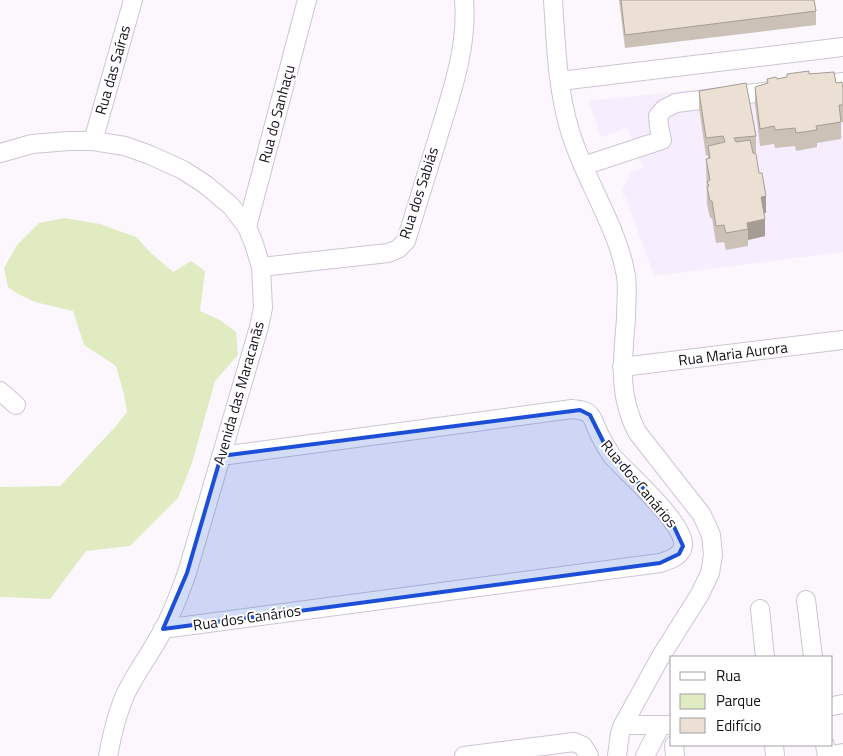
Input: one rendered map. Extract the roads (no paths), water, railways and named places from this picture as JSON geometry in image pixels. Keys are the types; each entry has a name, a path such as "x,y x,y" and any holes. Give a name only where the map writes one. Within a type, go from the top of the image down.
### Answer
{"street":[{"name":"Rua das Saíras","path":"93,140 133,0"},
{"name":"Rua do Sanhaçu","path":"247,227 307,0"},
{"name":"Rua dos Sabiás","path":"261,267 388,253 398,249 406,240 452,89 464,36 464,0"},
{"path":"553,0 560,81 570,131 619,250 626,277 622,367 624,396 630,419 637,432 702,515 710,535 713,555 710,573 700,594 661,656 623,725 617,748 617,756"},
{"path":"560,81 843,47"},
{"path":"583,166 662,140 658,116 664,109 676,103 843,82"},
{"name":"Avenida das Maracanãs","path":"0,153 32,144 93,140 126,146 150,155 182,170 206,185 231,206 247,227 261,267 263,308 259,327 187,573 164,629 127,692 118,713 108,756"},
{"name":"Rua Maria Aurora","path":"622,367 843,340"},
{"path":"0,391 16,405"},
{"name":"Rua dos Canários","path":"164,629 660,563 671,560 679,554 683,546 678,528 669,516 614,458 606,447 590,415 580,410 572,409 221,456"},
{"path":"806,600 814,656"},
{"path":"760,609 765,656"},
{"path":"623,725 669,726"},
{"path":"644,756 669,726"},
{"path":"464,756 574,742 583,746 589,756"},
{"path":"825,746 826,756 843,754"}]}
